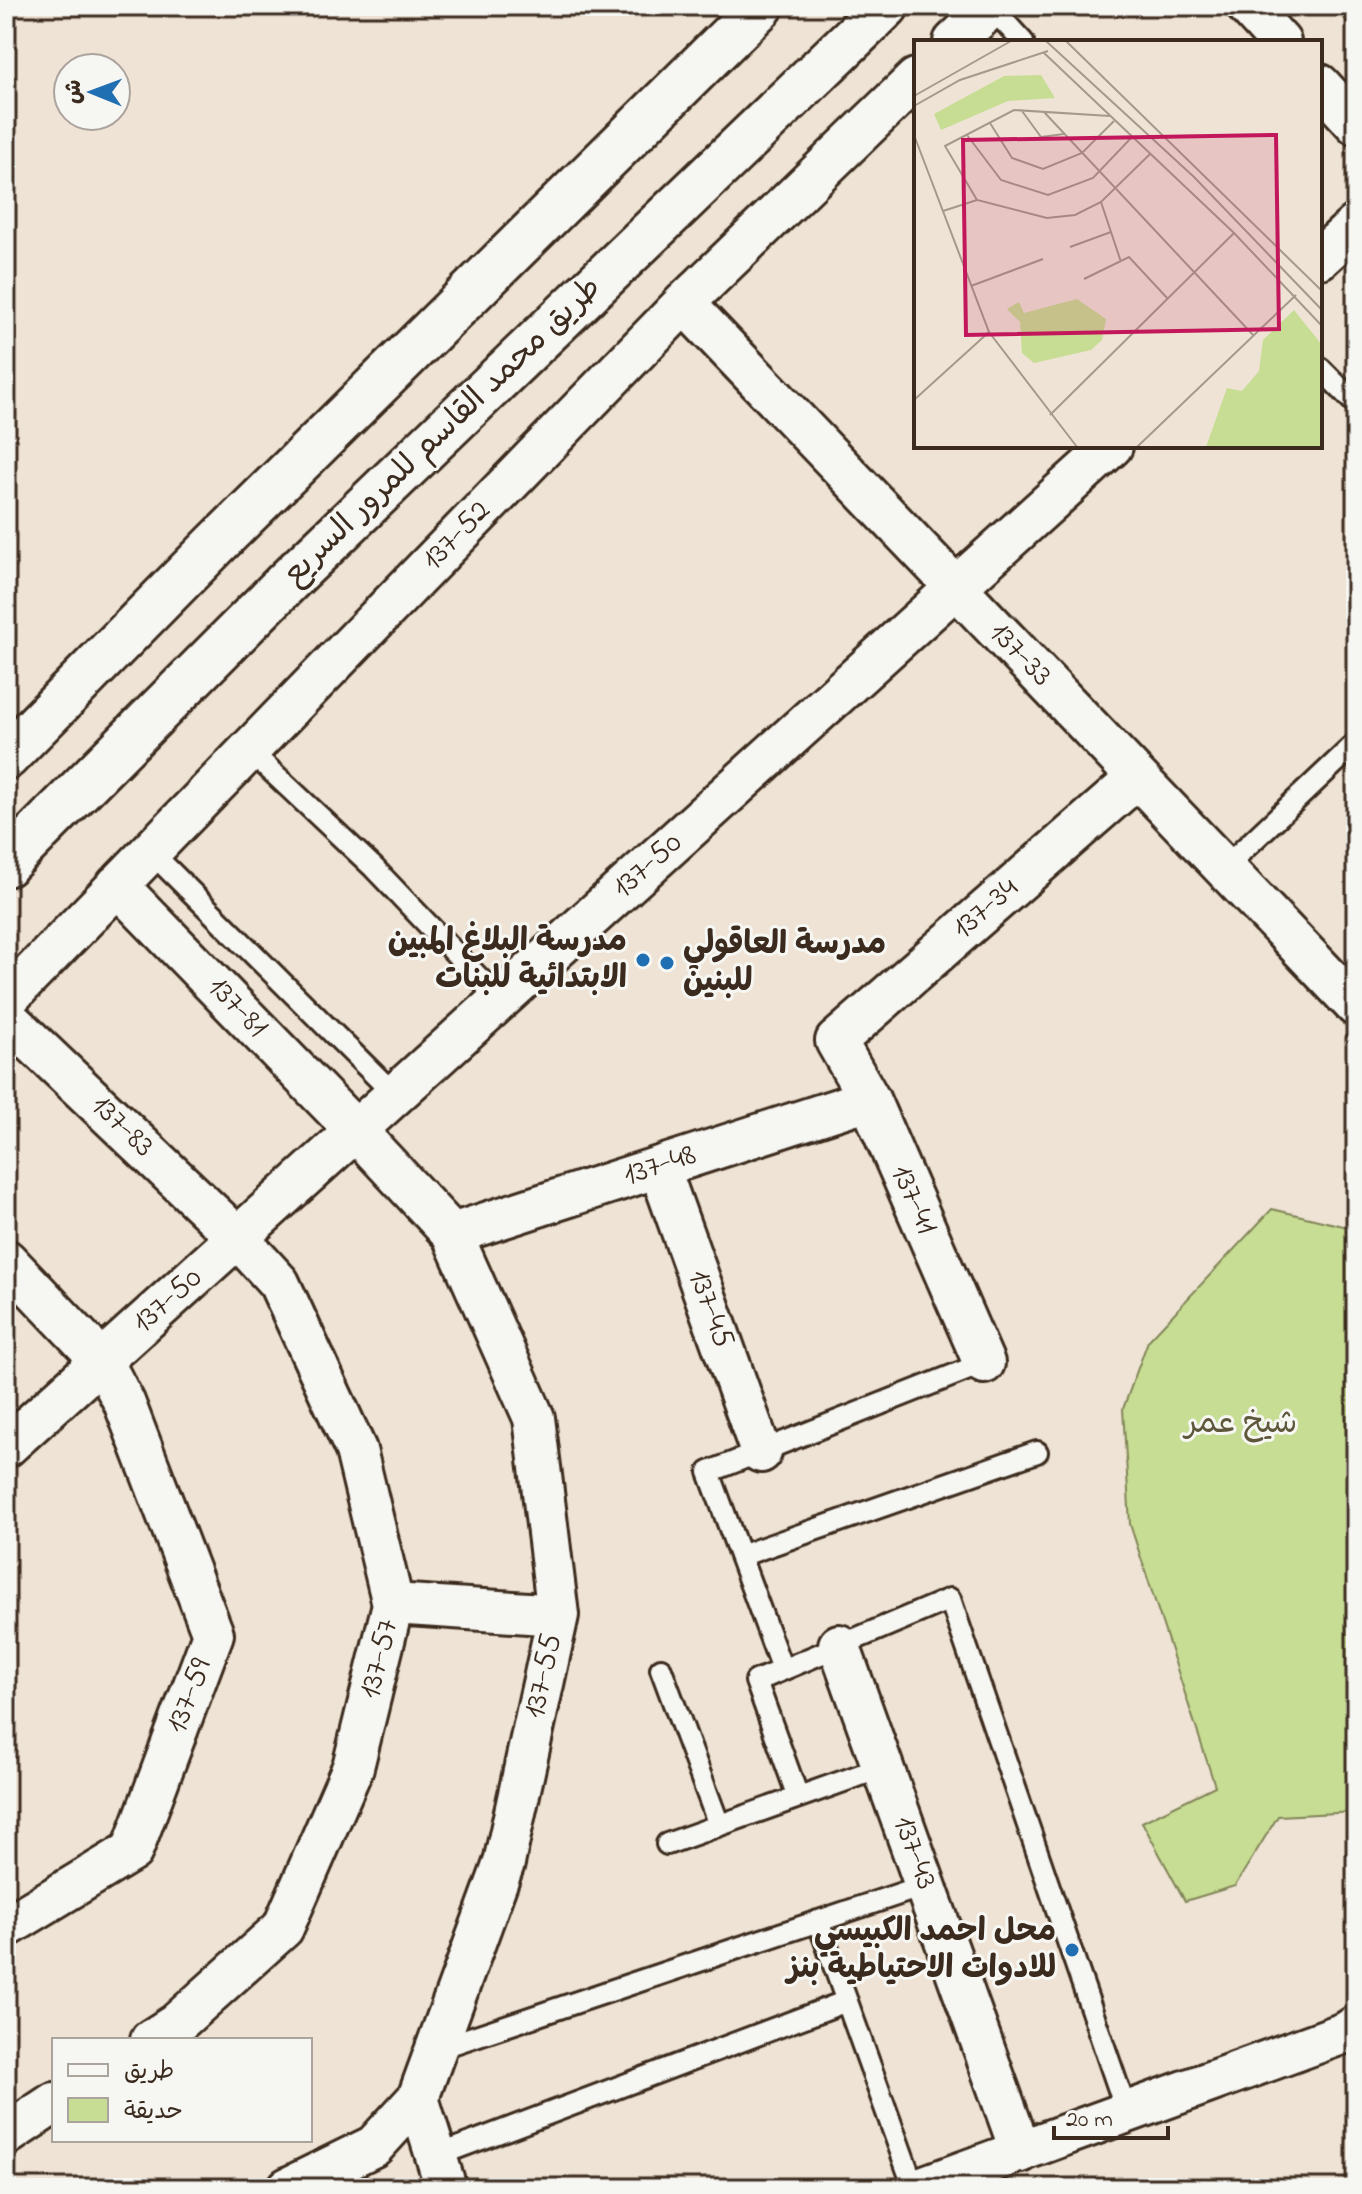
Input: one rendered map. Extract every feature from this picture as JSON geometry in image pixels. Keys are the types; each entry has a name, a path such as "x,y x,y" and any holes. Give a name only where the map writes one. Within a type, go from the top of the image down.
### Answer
{"highway":[{"path":"6,757 216,544 761,6"},
{"name":"طريق محمد القاسم للمرور السريع","path":"6,864 289,580 886,6"}],"street":[{"path":"956,40 991,6"},
{"path":"1247,6 1278,40"},
{"name":"137-52","path":"6,1000 684,303 914,81"},
{"path":"1322,87 1356,124"},
{"path":"1322,256 1356,225"},
{"name":"137-33","path":"684,303 1356,1006"},
{"name":"137-50","path":"6,1447 1110,448"},
{"name":"137-34","path":"836,1041 1137,778"},
{"name":"137-81","path":"117,885 356,1131"},
{"name":"137-83","path":"6,1017 238,1238"},
{"name":"137-41","path":"836,1041 869,1099 984,1363"},
{"name":"137-48","path":"452,1234 869,1099"},
{"name":"137-55","path":"288,2188 374,2146 418,2098 504,1863 558,1615 534,1418 452,1234 356,1131"},
{"name":"137-45","path":"659,1167 761,1452"},
{"name":"137-57","path":"154,2038 176,2024 283,1928 353,1767 393,1604 356,1450 279,1283 238,1238"},
{"name":"137-59","path":"6,1260 102,1361 124,1402 213,1634 132,1851 6,1927"},
{"path":"393,1604 558,1615"},
{"name":"137-43","path":"839,1645 1021,2152"},
{"path":"916,2188 1353,2033"},
{"path":"418,2098 441,2172"},
{"path":"6,2135 52,2104"}],"lane":[{"path":"991,6 1021,40"},
{"path":"1322,370 1356,404"},
{"path":"1223,869 1356,743"},
{"path":"249,750 373,867 500,1000"},
{"path":"150,851 395,1095"},
{"path":"782,1669 709,1472 984,1363"},
{"path":"740,1556 1037,1452"},
{"path":"798,1797 756,1681 950,1599 1127,2113"},
{"path":"661,1669 719,1825"},
{"path":"667,1844 883,1767"},
{"path":"437,2049 926,1885"},
{"path":"818,1921 916,2188"},
{"path":"441,2172 847,2001"}],"green space":[{"path":"1332,6 1356,6 1356,31"},
{"name":"شيخ عمر","path":"1272,1209 1356,1229 1356,1812 1278,1816 1235,1886 1185,1901 1142,1822 1215,1786 1130,1524 1123,1409 1148,1341"}],"place":[{"name":"مدرسة البلاغ المبين الابتدائية للبنات","path":"643,960"},
{"name":"مدرسة العاقولي للبنين","path":"667,963"},
{"name":"محل احمد الكبيسي للادوات الاحتياطية بنز","path":"1072,1950"}]}
